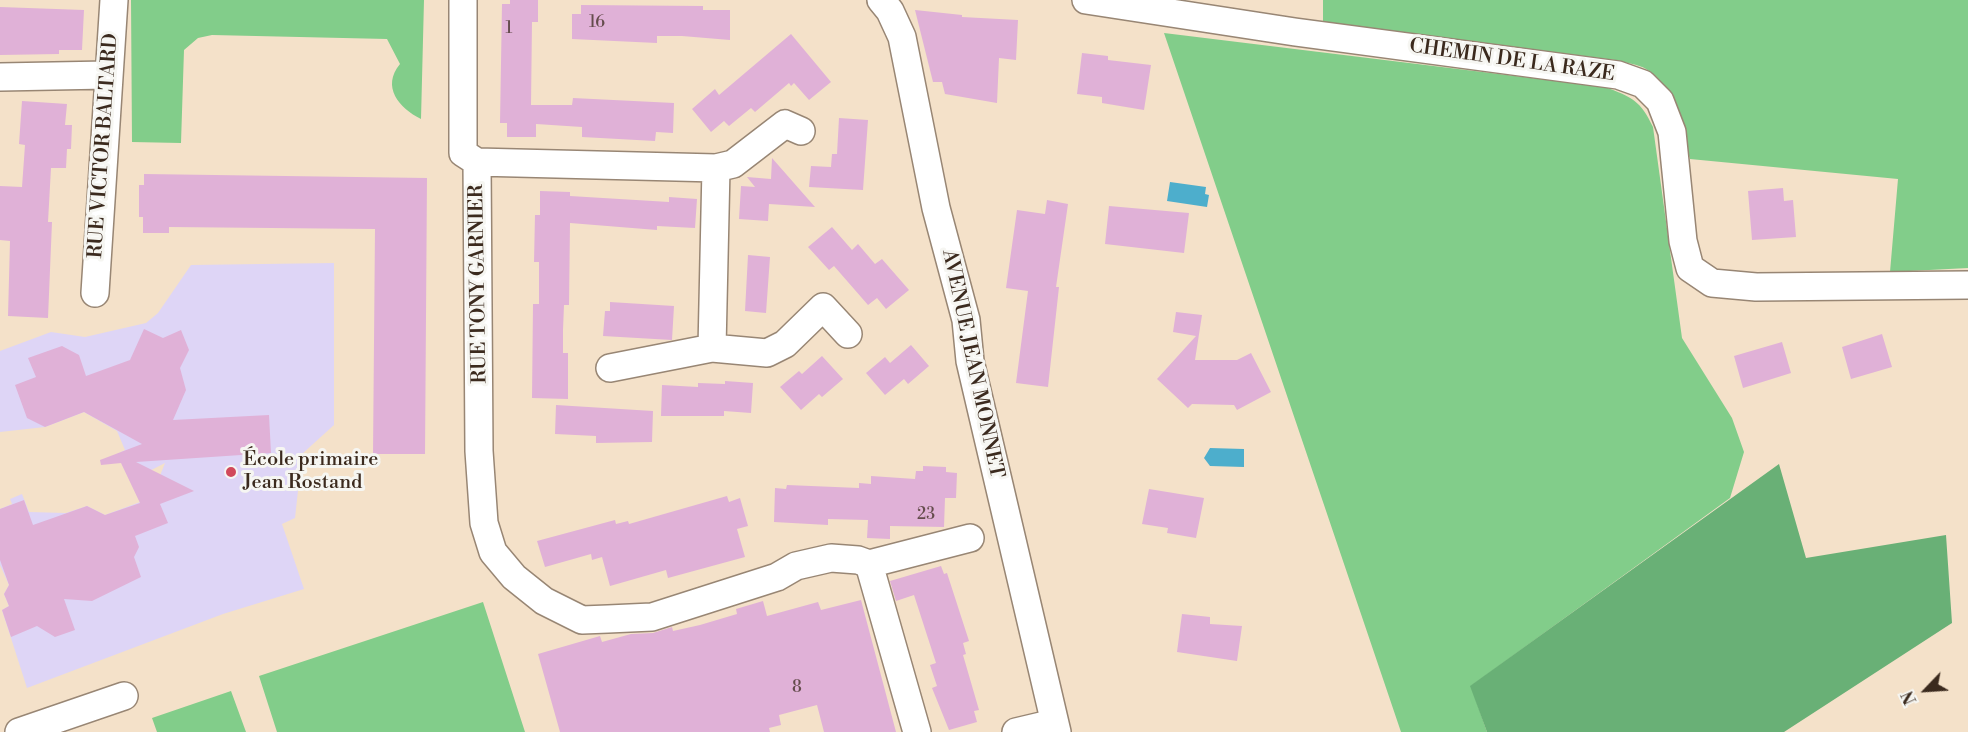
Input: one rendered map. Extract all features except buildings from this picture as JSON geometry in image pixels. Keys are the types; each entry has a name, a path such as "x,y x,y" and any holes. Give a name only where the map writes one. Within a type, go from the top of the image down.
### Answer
{"street":[{"name":"RUE VICTOR BALTARD","path":"94,293 107,75 114,0"},
{"name":"RUE TONY GARNIER","path":"463,0 463,153 477,162 480,432 484,523 493,552 514,577 544,601 582,620 652,617 777,577 796,566 831,558 858,560 870,564"},
{"name":"AVENUE JEAN MONNET","path":"881,0 890,11 902,37 936,208 966,320 970,361 1055,728"},
{"name":"CHEMIN DE LA RAZE","path":"1086,0 1295,32 1618,75 1643,84 1660,101 1672,132 1683,241 1690,268 1712,283 1756,287 1968,285"},
{"path":"0,77 107,75"},
{"path":"477,162 716,168 733,164 785,124 801,131"},
{"path":"712,348 716,168"},
{"path":"610,368 712,348 767,353 777,350 823,306 848,334"},
{"path":"917,732 870,564 970,538"},
{"path":"19,732 124,696"},
{"path":"1016,732 1055,728"}],"shaded area":[{"name":"École primaire Jean Rostand","path":"334,263 334,425 302,454 295,518 282,524 304,589 223,614 27,688 2,610 9,606 4,594 9,585 0,565 0,509 12,504 10,499 22,494 29,512 66,513 87,506 105,515 151,498 165,463 130,481 117,454 125,450 117,431 84,412 45,427 0,432 0,351 51,332 85,337 146,323 158,313 191,265"}],"green space":[{"path":"131,0 424,0 421,119 400,103 392,89 392,81 400,64 387,39 212,35 198,38 184,50 181,143 132,142"},
{"path":"1323,0 1968,0 1968,268 1890,272 1898,179 1690,159 1671,97 1656,77 1643,67 1615,60 1323,23"},
{"path":"1164,33 1605,87 1635,101 1653,127 1682,338 1732,418 1744,452 1730,498 1471,686 1487,732 1401,732"},
{"path":"1779,464 1806,558 1946,535 1952,623 1784,732 1487,732 1470,686"},
{"path":"483,602 525,732 277,732 259,676"},
{"path":"231,691 246,732 157,732 152,718"}],"water":[{"path":"1170,182 1206,187 1205,194 1209,195 1207,207 1167,201"},
{"path":"1210,448 1244,449 1244,467 1210,466 1204,458"}],"place":[{"name":"École primaire Jean Rostand","path":"231,472"}]}
